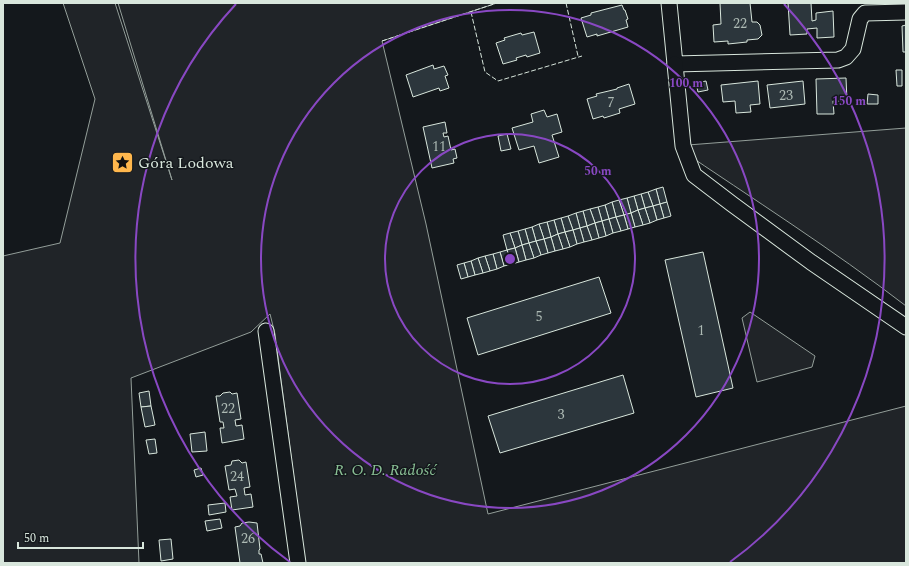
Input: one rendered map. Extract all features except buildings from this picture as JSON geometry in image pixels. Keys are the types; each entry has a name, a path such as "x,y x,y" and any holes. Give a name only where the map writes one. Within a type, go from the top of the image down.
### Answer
{"street":[{"path":"669,3 683,146 694,175 799,253 906,327"},
{"path":"675,64 838,60 846,57 853,49 860,19 865,13 906,12"},
{"path":"266,331 298,563"}],"green space":[{"name":"R. O. D. Radość","path":"63,3 115,3 172,180 118,3 497,3 382,41 426,224 488,514 906,406 906,563 305,563 275,334 270,314 251,332 131,378 139,563 3,563 3,256 60,243 95,99"},
{"path":"906,128 906,306 821,244 675,146"},
{"path":"750,312 815,356 812,367 757,382 742,318"}],"fence":[{"path":"382,41 497,3"},
{"path":"566,3 578,56"},
{"path":"471,12 485,72 498,81 582,56"}],"place":[{"name":"Góra Lodowa","path":"123,163"}]}
